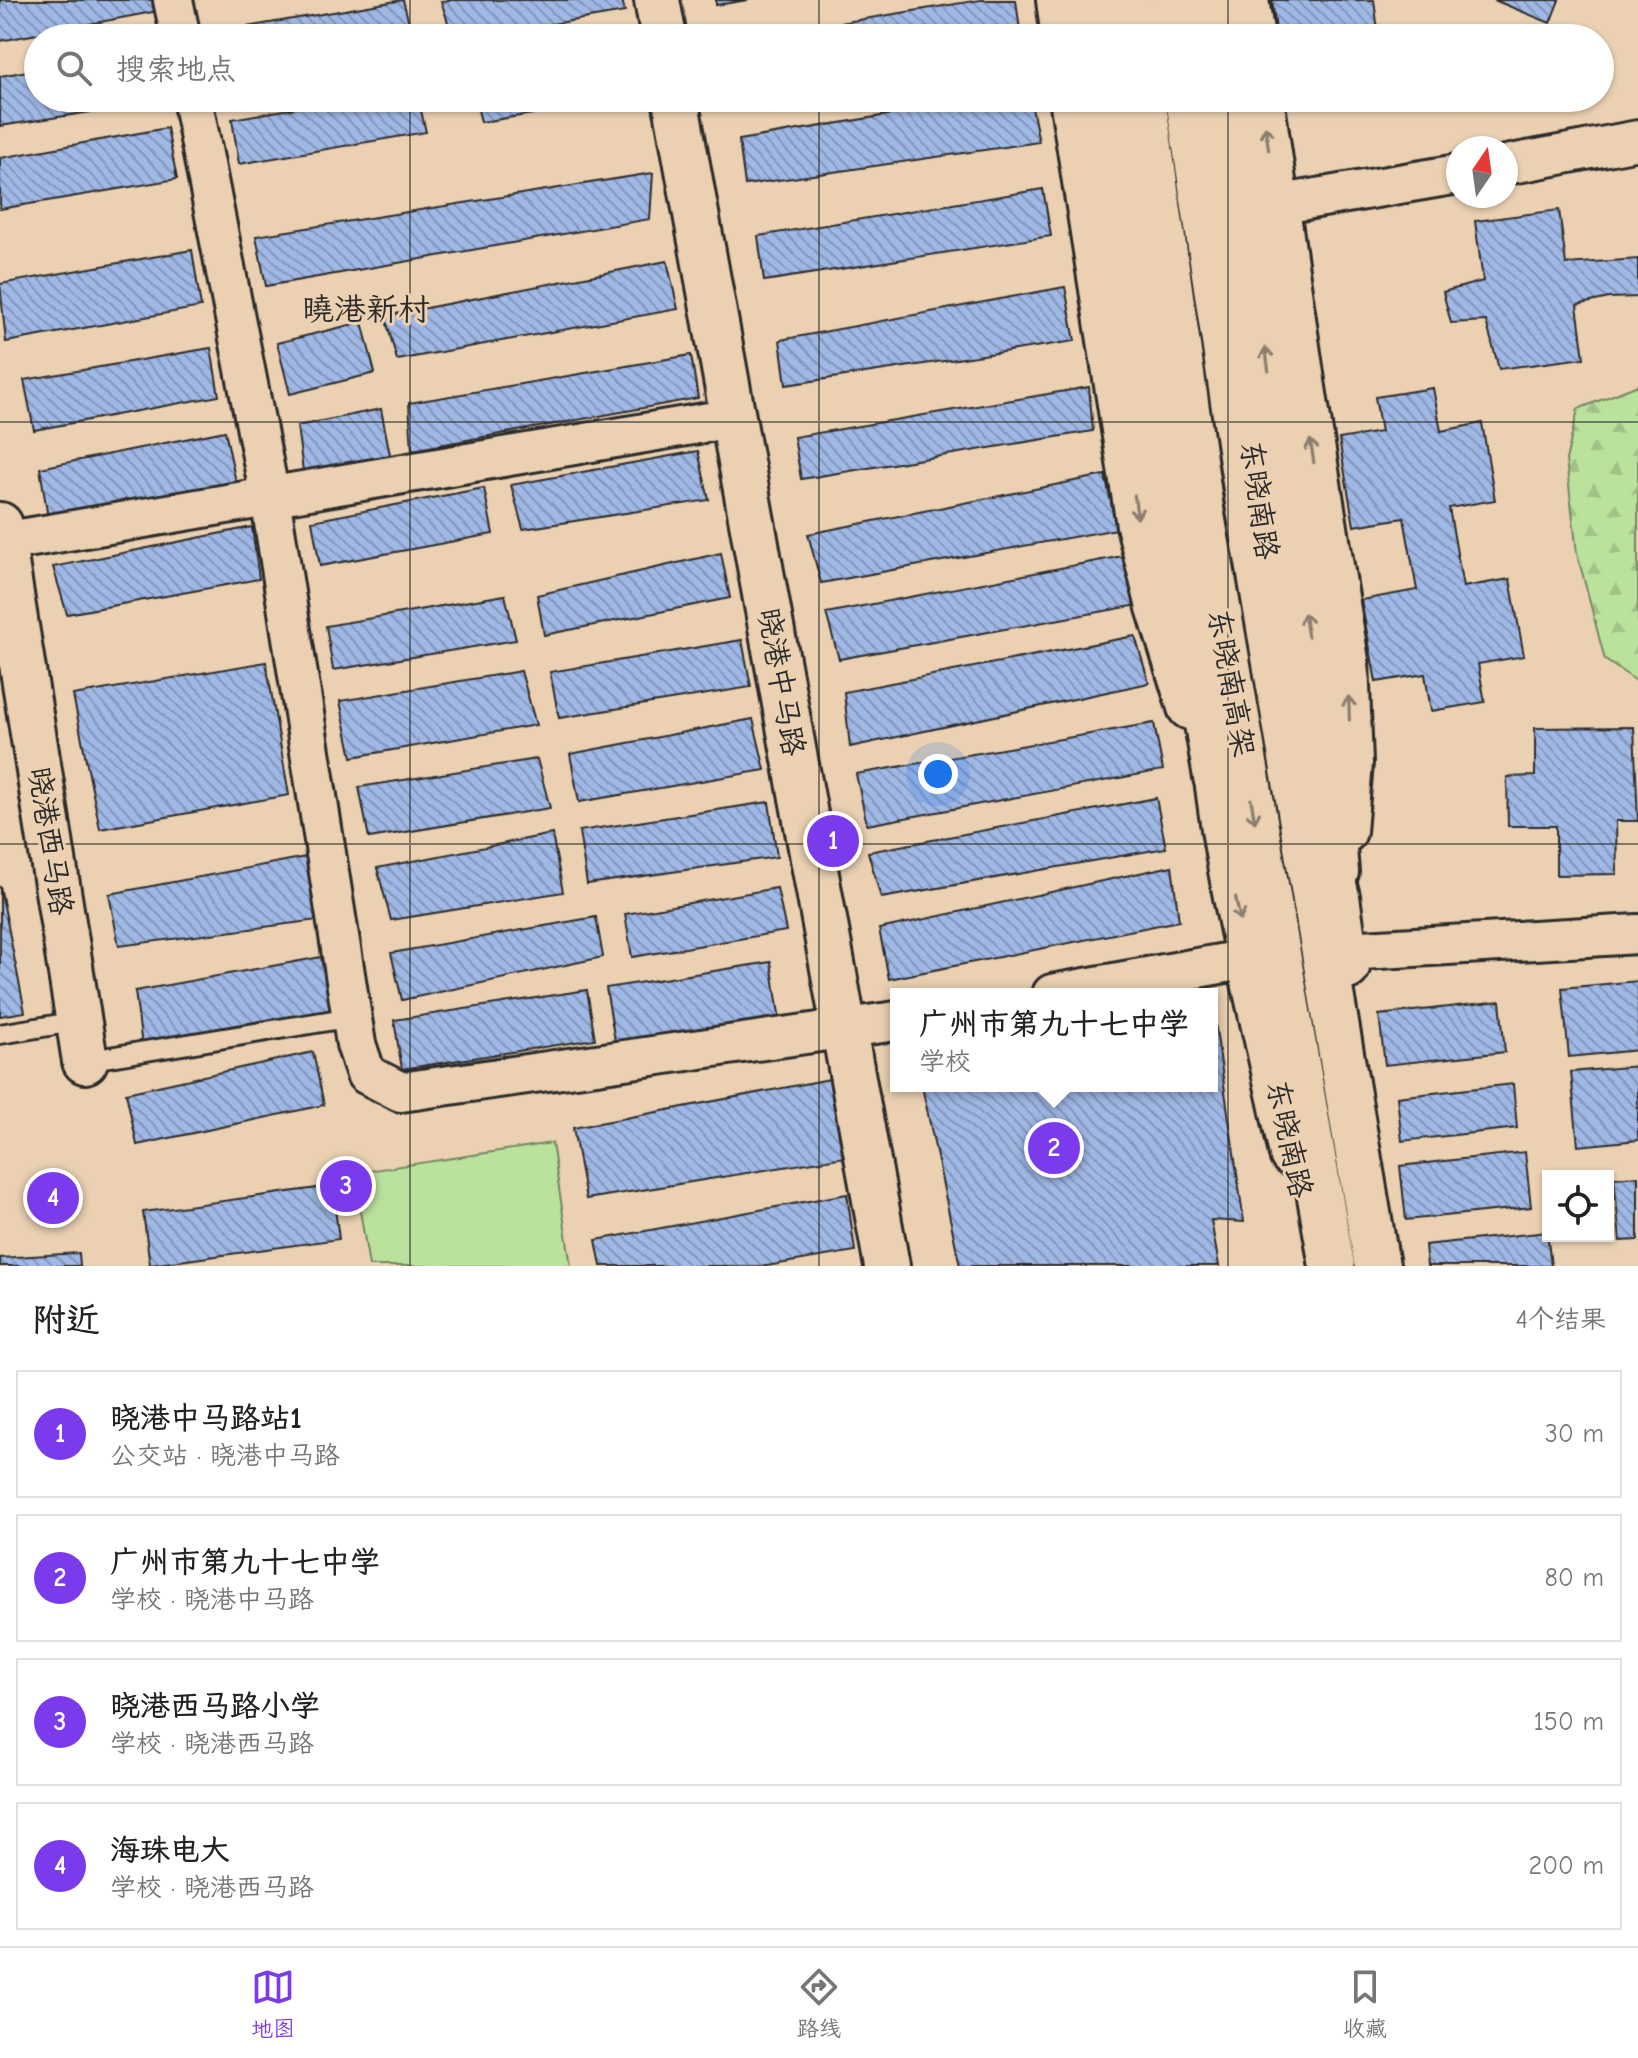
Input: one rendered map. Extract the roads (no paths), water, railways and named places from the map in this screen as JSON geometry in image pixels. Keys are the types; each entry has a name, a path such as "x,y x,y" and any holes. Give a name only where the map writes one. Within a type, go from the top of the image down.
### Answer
{"main road":[{"path":"657,0 661,24"},
{"path":"1059,0 1062,24"},
{"path":"1086,0 1089,24"},
{"path":"1113,0 1117,24"},
{"path":"1129,0 1133,24"},
{"path":"1173,0 1177,24"},
{"path":"1186,0 1189,24"},
{"path":"1214,0 1218,24"},
{"path":"1246,0 1250,24"},
{"name":"晓港中马路","path":"678,112 887,1266"},
{"name":"东晓南路","path":"1074,112 1139,525 1181,683 1216,777"},
{"path":"1102,112 1143,384 1216,777"},
{"name":"东晓南路","path":"1130,112 1194,524 1216,777 1234,890 1314,1266"},
{"name":"东晓南高架","path":"1145,112 1201,509 1332,1266"},
{"name":"东晓南高架","path":"1190,112 1249,509 1377,1266"},
{"name":"东晓南路","path":"1202,112 1286,680 1337,897 1396,1266"},
{"path":"1231,112 1325,747 1337,897"},
{"name":"东晓南路","path":"1263,112 1346,661 1350,763 1337,897"},
{"name":"晓港西马路","path":"2,534 82,1041"}],"street":[{"path":"173,0 178,24"},
{"path":"195,112 270,497 356,1044 366,1074 401,1092 890,1022"},
{"path":"1518,163 1638,140"},
{"path":"1276,205 1446,176"},
{"path":"2,534 270,497 733,418"},
{"path":"1345,951 1638,934"},
{"path":"1086,988 1248,959"}],"lane":[{"path":"0,1034 82,1041 352,1017"}],"place":[{"name":"晓港中马路站1","path":"833,841"},
{"name":"广州市第九十七中学","path":"1054,1148"},
{"name":"晓港西马路小学","path":"346,1186"},
{"name":"海珠电大","path":"53,1198"}],"district":[{"name":"曉港新村","path":"366,309"}]}
